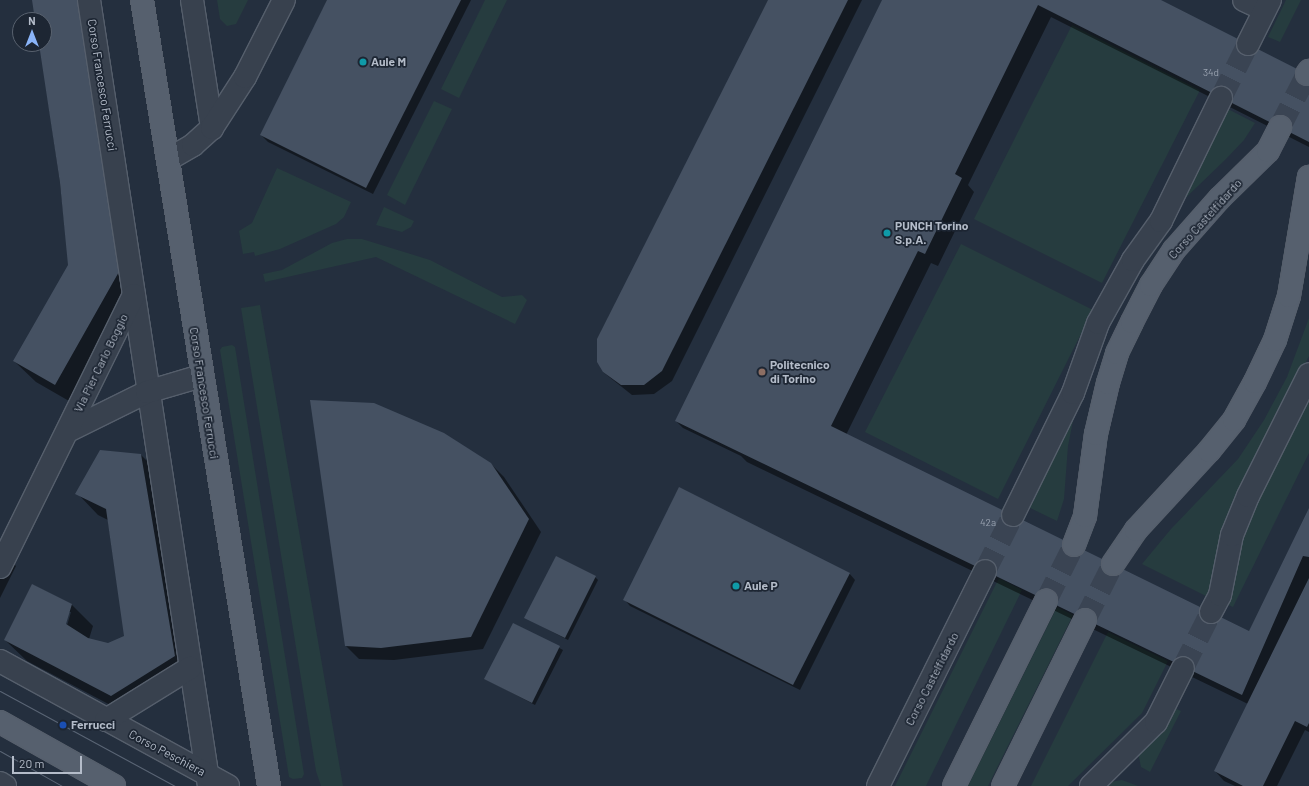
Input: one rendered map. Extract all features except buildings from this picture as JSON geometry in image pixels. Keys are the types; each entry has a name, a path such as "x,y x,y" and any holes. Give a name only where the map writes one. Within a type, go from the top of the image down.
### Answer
{"main road":[{"name":"Corso Francesco Ferrucci","path":"142,0 169,159 201,376 268,786"},
{"name":"Corso Castelfidardo","path":"1074,545 1085,516 1096,434 1108,383 1117,353 1132,322 1151,285 1174,250 1220,198 1268,151 1280,127"},
{"path":"1113,564 1136,530 1158,504 1185,480 1234,420 1256,382 1275,340 1289,296 1309,177"},
{"path":"954,786 1046,601"},
{"path":"1003,786 1085,620"},
{"path":"0,722 114,786"}],"street":[{"name":"Corso Francesco Ferrucci","path":"90,0 148,392 208,780"},
{"path":"192,0 212,128"},
{"path":"169,159 193,145 212,128 245,77 284,0"},
{"path":"1244,0 1267,5 1248,44"},
{"path":"1013,515 1073,393 1098,323 1133,260 1161,220 1221,98"},
{"name":"Via Pier Carlo Boggio","path":"0,567 134,295"},
{"path":"1211,612 1220,595 1232,535 1245,502 1309,374"},
{"name":"Via Pier Carlo Boggio","path":"68,431 148,392 201,376"},
{"name":"Corso Castelfidardo","path":"878,786 985,571"},
{"name":"Corso Peschiera","path":"0,661 106,720 208,780 228,786"},
{"path":"106,720 190,668"},
{"path":"1091,786 1156,722 1183,668"},
{"path":"0,783 5,786"}],"green space":[{"path":"217,0 248,0 236,24 227,26 220,19"},
{"path":"485,0 507,0 459,98 441,89"},
{"path":"1286,0 1301,0 1280,42 1268,37"},
{"path":"1072,25 1200,90 1102,283 974,219"},
{"path":"434,101 452,109 405,205 387,195"},
{"path":"1224,107 1255,123 1244,140 1171,212"},
{"path":"277,168 351,202 344,217 336,224 280,249 255,256 254,252 243,254 239,231 252,223"},
{"path":"384,207 414,221 411,227 402,232 376,225"},
{"path":"347,239 362,239 430,260 502,297 522,295 527,300 515,324 376,257 265,282 263,274 282,270 332,243"},
{"path":"961,244 1093,310 998,499 865,432"},
{"path":"260,305 343,786 321,786 316,771 241,308"},
{"path":"1309,318 1309,356 1271,431 1208,597 1142,564 1171,529 1238,459 1264,420 1287,377"},
{"path":"232,345 235,347 304,774 302,778 293,779 289,777 220,350 222,347"},
{"path":"1309,392 1309,453 1233,607 1224,603 1241,532"},
{"path":"1077,401 1068,446 1064,499 1057,521 1026,506"},
{"path":"999,578 1022,590 926,786 895,786"},
{"path":"1057,607 1073,615 988,786 968,786"},
{"path":"1108,632 1168,661 1142,713 1068,786 1031,786"},
{"path":"1172,707 1181,711 1150,772 1141,767 1138,753"},
{"path":"1122,780 1138,786 1102,786 1104,783"}],"tunnel":[{"path":"1221,98 1248,44"},
{"path":"1280,127 1307,74"},
{"path":"985,571 1013,515"},
{"path":"1046,601 1074,545"},
{"path":"1085,620 1113,564"},
{"path":"1183,668 1211,612"}],"tram line":[{"path":"0,691 175,786"},
{"path":"0,751 62,786"}],"place":[{"name":"Aule M","path":"363,62"},
{"name":"PUNCH Torino S.p.A.","path":"887,233"},
{"name":"Politecnico di Torino","path":"762,372"},
{"name":"Aule P","path":"736,586"},
{"name":"Ferrucci","path":"63,725"}]}
